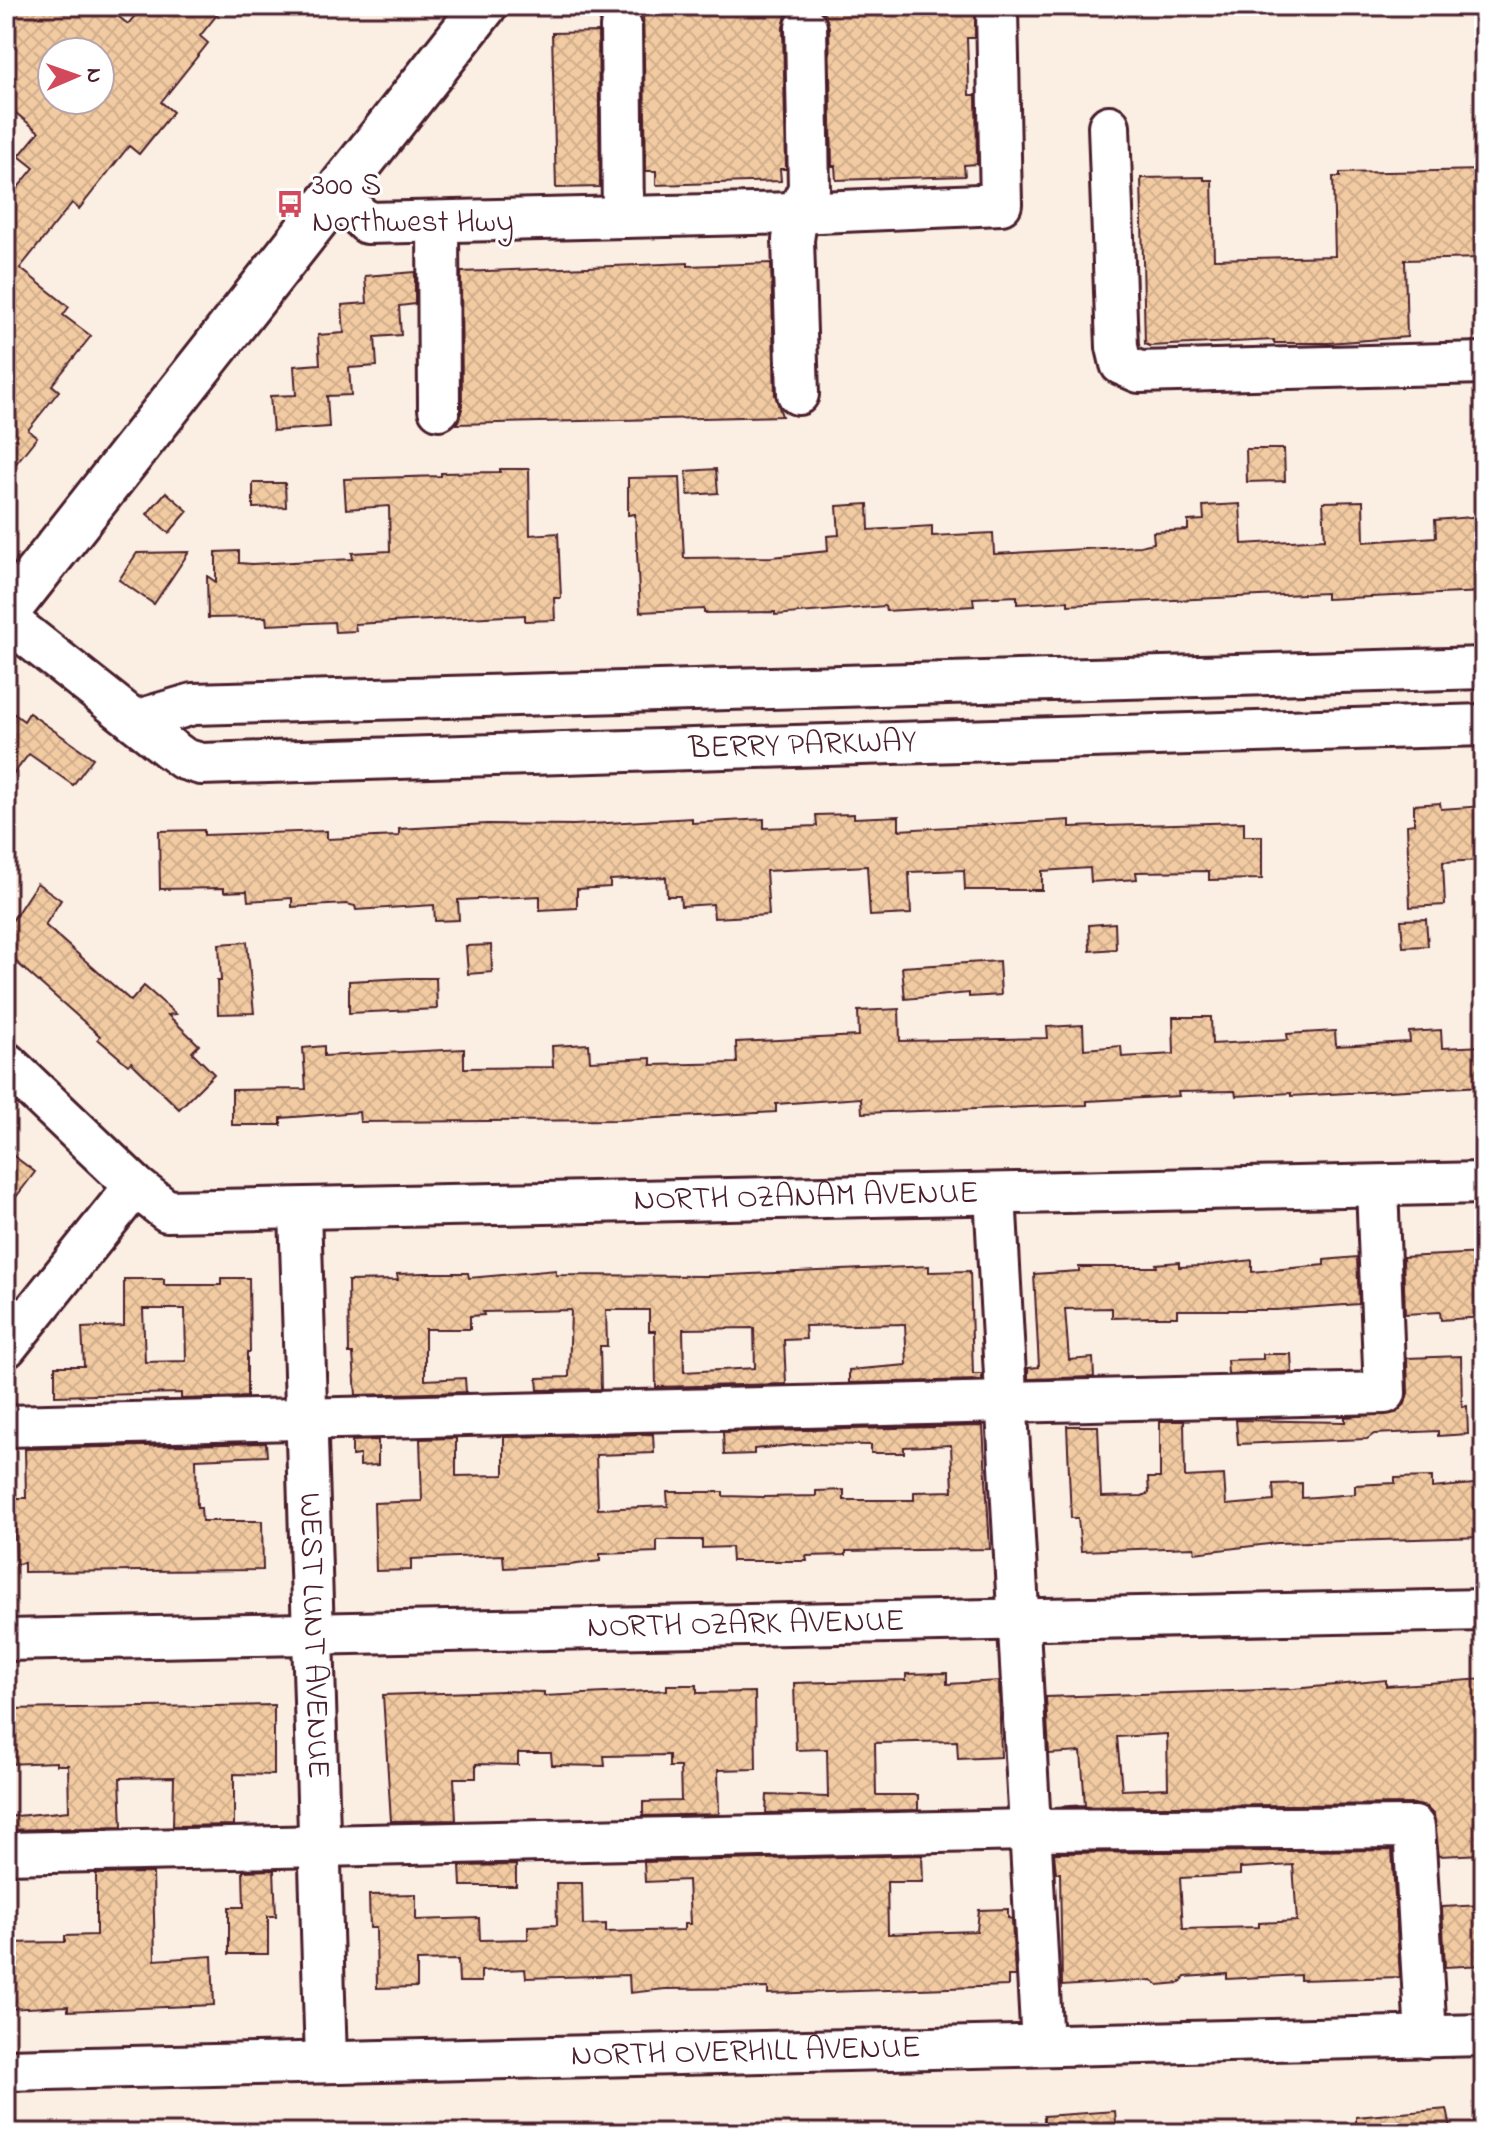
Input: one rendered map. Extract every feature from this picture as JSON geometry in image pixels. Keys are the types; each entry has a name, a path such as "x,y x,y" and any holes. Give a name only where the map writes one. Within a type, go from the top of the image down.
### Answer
{"main road":[{"path":"6,616 484,6"}],"street":[{"path":"336,194 367,223 797,213 1001,204 997,10"},
{"path":"621,27 623,217"},
{"path":"798,394 793,240 797,213 809,189 806,27"},
{"path":"1109,126 1117,347 1121,364 1139,372 1484,363"},
{"path":"438,222 439,409"},
{"name":"BERRY PARKWAY","path":"6,616 184,759 201,764 1484,725"},
{"name":"BERRY PARKWAY","path":"135,721 193,704 1484,668"},
{"name":"NORTH OZANAM AVENUE","path":"6,1063 135,1186 167,1211 1484,1183"},
{"path":"6,1347 135,1186"},
{"path":"6,1426 1385,1393 1377,1186"},
{"path":"995,1194 1042,2045"},
{"name":"WEST LUNT AVENUE","path":"300,1210 326,2061"},
{"name":"NORTH OZARK AVENUE","path":"6,1640 1484,1610"},
{"path":"6,1853 1030,1830 1414,1827 1426,2037"},
{"name":"NORTH OVERHILL AVENUE","path":"6,2070 1484,2035"}],"building":[{"path":"6,6 105,6 128,24 143,6 224,6 200,36 208,43 161,102 173,112 139,154 129,146 79,209 72,203 20,268 69,307 63,315 91,336 52,385 59,391 28,430 37,437 6,476 6,202 34,168 19,156 39,132 6,105"},
{"path":"643,6 798,6 786,15 783,27 786,169 780,169 781,181 656,185 656,171 646,171"},
{"path":"814,6 975,6 975,38 967,38 969,95 976,95 977,164 964,165 965,176 836,180 835,166 832,166 829,27 825,15"},
{"path":"598,32 600,187 556,188 552,33"},
{"path":"1484,170 1484,254 1481,258 1405,260 1407,337 1328,343 1274,343 1274,340 1145,344 1141,178 1204,177 1204,180 1212,180 1214,259 1335,256 1333,177 1340,177 1340,173"},
{"path":"688,263 688,266 771,263 775,395 782,416 457,424 462,409 461,272"},
{"path":"415,272 415,304 399,306 401,335 375,337 377,366 349,368 351,395 327,396 329,427 273,431 270,396 296,395 294,366 320,364 318,335 344,333 342,305 367,303 365,276"},
{"path":"1246,449 1284,449 1285,481 1247,482"},
{"path":"500,469 529,469 530,535 558,533 561,598 554,598 555,620 525,621 525,615 355,624 356,631 335,632 334,622 267,625 266,617 208,618 207,576 216,582 216,552 239,551 239,563 252,564 353,559 352,553 390,551 389,506 346,509 344,479 441,476 441,473 500,472"},
{"path":"716,469 718,493 688,495 686,471"},
{"path":"680,477 684,558 772,557 828,551 827,536 839,535 837,506 868,504 869,530 932,526 932,536 993,533 994,554 1140,546 1154,543 1153,532 1188,530 1188,521 1204,520 1203,506 1240,504 1242,544 1325,539 1323,502 1363,501 1364,542 1436,537 1435,520 1484,516 1484,592 1326,599 1326,593 1068,605 1068,601 1017,604 1017,596 973,598 974,606 886,611 885,606 775,615 775,612 704,613 704,609 640,612 635,514 628,515 628,478"},
{"path":"253,483 285,483 286,507 253,508"},
{"path":"166,492 188,511 169,533 147,514"},
{"path":"189,552 154,604 119,580 137,553"},
{"path":"6,708 24,721 29,713 93,758 73,785 29,754 6,784"},
{"path":"1440,803 1441,809 1484,806 1483,860 1443,862 1445,905 1410,907 1407,825 1414,824 1414,805"},
{"path":"854,814 854,818 899,816 899,830 1070,820 1070,827 1244,822 1244,836 1262,836 1262,879 1209,880 1209,871 1136,872 1137,879 1091,882 1090,868 1042,871 1042,890 965,890 964,870 909,872 911,914 870,916 867,866 766,871 769,915 714,918 713,904 681,906 680,896 667,896 666,877 610,880 610,887 577,889 577,908 540,910 540,896 458,900 459,920 435,921 434,905 356,910 355,906 347,904 292,907 292,898 248,901 247,891 224,892 224,888 160,889 159,831 204,830 204,835 327,831 327,839 399,836 399,829 487,824 574,825 692,818 692,823 764,819 764,828 817,826 816,815"},
{"path":"37,883 61,900 45,925 131,1001 144,986 176,1014 168,1015 199,1045 192,1052 214,1074 179,1109 131,1062 128,1065 98,1039 100,1036 6,953 6,930"},
{"path":"1426,919 1428,946 1403,947 1401,920"},
{"path":"1115,923 1116,949 1090,951 1089,925"},
{"path":"247,942 254,1013 218,1014 217,981 221,981 219,944"},
{"path":"491,945 492,972 468,974 466,946"},
{"path":"999,961 1001,995 969,997 969,993 905,999 902,967"},
{"path":"436,978 437,1009 349,1013 349,981"},
{"path":"899,1009 900,1041 1048,1038 1047,1027 1083,1025 1084,1049 1121,1046 1122,1057 1174,1054 1173,1017 1211,1017 1212,1044 1288,1040 1287,1034 1335,1031 1336,1046 1410,1042 1409,1032 1441,1030 1442,1048 1484,1046 1484,1086 1291,1096 1291,1093 1236,1096 1235,1091 1178,1092 1179,1096 1087,1101 1087,1105 862,1113 861,1098 776,1104 776,1112 618,1120 360,1122 359,1112 281,1118 281,1125 232,1125 232,1090 306,1089 303,1048 324,1046 324,1056 464,1049 464,1068 553,1067 552,1046 589,1044 590,1061 651,1058 651,1065 737,1063 736,1042 859,1036 858,1011"},
{"path":"6,1150 35,1172 6,1210"},
{"path":"1484,1253 1484,1317 1441,1320 1440,1312 1405,1314 1403,1257"},
{"path":"1357,1257 1359,1304 1276,1310 1177,1310 1177,1317 1112,1318 1112,1308 1065,1309 1069,1360 1093,1358 1094,1377 1028,1379 1028,1368 1039,1367 1034,1274 1079,1271 1079,1267 1157,1267 1156,1264 1179,1262 1179,1267 1252,1260 1252,1272 1324,1265 1324,1260"},
{"path":"929,1266 929,1272 970,1271 973,1374 982,1374 982,1380 849,1383 849,1370 907,1365 905,1324 805,1326 806,1339 784,1340 786,1384 656,1387 655,1331 649,1331 649,1310 606,1310 607,1346 600,1346 601,1389 538,1390 537,1378 569,1377 571,1310 483,1312 484,1315 470,1316 470,1329 425,1329 425,1380 465,1378 466,1392 356,1395 353,1354 349,1354 348,1281 398,1280 397,1274 468,1273 469,1278 556,1270 556,1275 707,1276","holes":["754,1328 755,1368 684,1372 683,1329"]},
{"path":"221,1278 249,1278 247,1397 181,1399 181,1393 55,1396 55,1366 84,1366 82,1328 124,1326 124,1279 164,1279 164,1285 221,1285","holes":["143,1309 185,1309 186,1361 145,1362"]},
{"path":"1263,1354 1291,1354 1292,1372 1228,1374 1227,1360 1263,1359"},
{"path":"1461,1356 1462,1407 1467,1406 1468,1434 1438,1436 1438,1431 1374,1434 1367,1439 1238,1444 1236,1420 1345,1422 1345,1417 1396,1413 1405,1404 1408,1393 1407,1358"},
{"path":"1160,1421 1184,1421 1185,1477 1224,1475 1226,1505 1274,1501 1273,1484 1302,1483 1302,1498 1355,1494 1355,1485 1395,1483 1395,1478 1432,1477 1432,1488 1484,1483 1484,1537 1277,1543 1195,1553 1194,1547 1081,1551 1078,1518 1071,1518 1067,1426 1098,1426 1101,1497 1142,1496 1149,1493 1148,1478 1160,1478"},
{"path":"983,1426 990,1549 846,1551 846,1555 806,1556 807,1561 732,1561 731,1547 702,1548 702,1540 657,1540 657,1552 600,1554 600,1561 569,1565 504,1568 503,1555 411,1559 411,1570 376,1571 374,1503 422,1501 420,1439 456,1438 456,1476 504,1475 504,1437 653,1434 654,1453 596,1455 598,1509 668,1506 667,1492 723,1492 723,1496 764,1497 816,1496 816,1491 844,1490 844,1500 914,1500 914,1492 953,1491 951,1445 904,1447 904,1453 871,1453 871,1445 803,1444 754,1449 754,1454 724,1455 723,1432"},
{"path":"378,1440 378,1465 360,1466 360,1455 352,1456 352,1441"},
{"path":"266,1443 267,1456 196,1459 197,1508 201,1508 202,1521 262,1521 263,1570 24,1572 24,1563 16,1564 14,1498 26,1498 25,1449"},
{"path":"947,1673 947,1684 999,1681 1001,1757 958,1759 957,1741 875,1743 876,1795 918,1795 918,1810 766,1813 767,1795 828,1797 827,1749 796,1750 794,1683 906,1680 906,1674"},
{"path":"1484,1679 1484,1854 1439,1856 1434,1815 1426,1807 1414,1804 1055,1807 1085,1805 1081,1752 1049,1754 1046,1697 1293,1689 1386,1680 1386,1686","holes":["1167,1734 1168,1788 1122,1790 1117,1737"]},
{"path":"667,1685 697,1685 697,1693 755,1692 756,1769 718,1770 719,1814 643,1816 643,1802 681,1801 680,1767 669,1767 669,1755 604,1756 605,1766 552,1765 551,1753 518,1753 518,1765 476,1764 476,1778 454,1778 456,1820 391,1821 383,1695 503,1691 544,1692 544,1696 667,1690"},
{"path":"274,1705 274,1775 234,1774 234,1825 173,1826 174,1777 120,1778 122,1827 6,1830 6,1817 69,1811 68,1765 56,1765 56,1762 6,1764 6,1709"},
{"path":"1392,1850 1400,1977 1300,1980 1300,1975 1227,1979 1227,1974 1185,1977 1180,1983 1158,1985 1152,1980 1062,1986 1060,1873 1056,1873 1054,1853","holes":["1293,1865 1297,1921 1259,1923 1259,1927 1183,1929 1180,1878 1240,1875 1240,1868"]},
{"path":"922,1855 923,1882 887,1882 888,1934 977,1931 979,1910 1008,1909 1008,1918 1012,1919 1015,1976 1008,1976 1008,1986 768,1994 768,1988 665,1989 630,1993 629,1975 526,1978 525,1969 481,1971 481,1982 459,1982 458,1960 417,1961 417,1987 377,1988 376,1928 370,1928 369,1895 416,1894 416,1920 479,1918 480,1940 528,1939 528,1926 557,1925 556,1883 582,1883 583,1925 606,1924 606,1932 684,1930 684,1924 690,1924 688,1880 645,1882 644,1862"},
{"path":"516,1865 516,1886 461,1886 460,1866"},
{"path":"274,1870 276,1916 268,1916 268,1954 229,1954 229,1907 244,1907 243,1871"},
{"path":"153,1873 155,1960 212,1956 214,2005 68,2011 68,2006 6,2009 6,1943 65,1942 65,1936 96,1935 96,1874"},
{"path":"1484,1905 1484,1965 1445,1967 1442,1907"},
{"path":"1447,2109 1452,2133 1356,2133 1356,2117"},
{"path":"1115,2111 1117,2133 1044,2133 1044,2116"}],"place":[{"name":"300 S Northwest Hwy","path":"290,204"}]}
